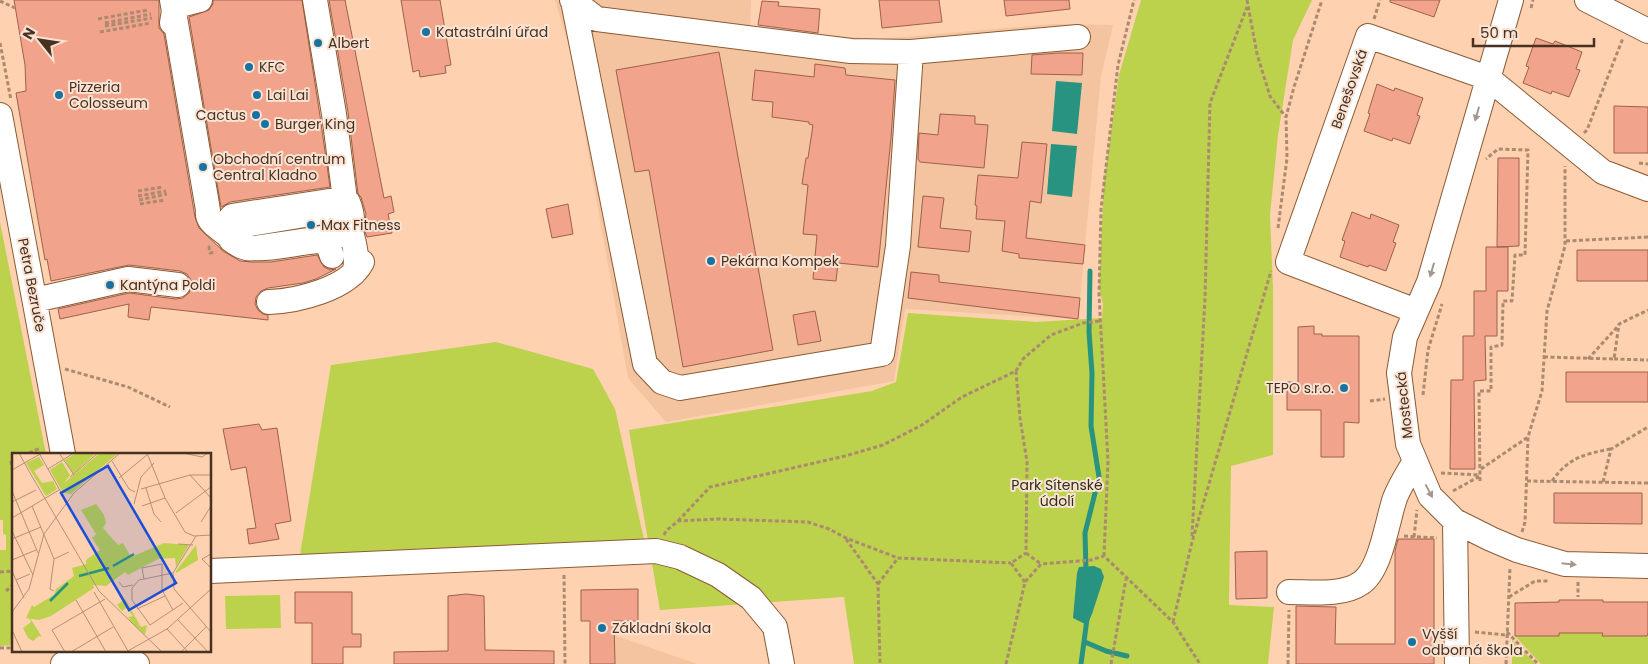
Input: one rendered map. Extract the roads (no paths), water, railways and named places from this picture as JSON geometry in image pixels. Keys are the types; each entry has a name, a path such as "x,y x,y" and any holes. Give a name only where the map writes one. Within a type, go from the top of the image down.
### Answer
{"street":[{"path":"172,0 206,211"},
{"path":"200,0 177,6 174,10 172,22 188,47 206,211"},
{"path":"316,0 334,114 341,209"},
{"name":"Mostecká","path":"1511,0 1429,282 1405,337 1399,372 1408,444 1430,496 1455,521 1516,550 1565,564 1648,566"},
{"path":"1587,0 1648,31"},
{"path":"573,1 645,364 662,382 680,388 882,354 898,246 911,52"},
{"path":"573,1 597,19 851,52 911,52 1078,36"},
{"name":"Benešovská","path":"1416,311 1288,262 1368,36 1488,78 1574,141 1603,172 1648,189"},
{"name":"Petra Bezruče","path":"0,115 47,366 52,451"},
{"path":"225,240 250,249 340,235 347,232 351,227 352,220 331,198 327,177"},
{"path":"225,240 331,200 342,199 341,209"},
{"path":"340,267 358,269 364,260 358,224 355,219 341,209"},
{"path":"206,211 218,216 225,240 256,260 265,261 325,251 340,267 344,280 306,296 280,302 268,298"},
{"path":"36,306 126,288 178,289"},
{"path":"1289,592 1345,591 1362,583 1368,577 1375,566 1395,497 1414,460"},
{"path":"1455,521 1457,664"},
{"path":"211,571 656,551 680,557 718,575 751,598 775,626 782,664"},
{"path":"63,664 137,664 132,652"}],"water":[{"path":"1056,81 1082,83 1077,134 1052,131"},
{"path":"1051,144 1077,146 1072,197 1047,194"},
{"path":"1094,566 1101,569 1104,577 1087,625 1073,618 1077,573 1079,567"}],"waterway":[{"path":"1086,571 1085,533 1099,477 1091,426 1090,271"},
{"path":"1081,664 1087,619"},
{"path":"1085,642 1106,651 1127,656"}],"place":[{"name":"Katastrální úřad","path":"426,32"},
{"name":"Albert","path":"318,43"},
{"name":"KFC","path":"249,67"},
{"name":"Pizzeria Colosseum","path":"59,95"},
{"name":"Lai Lai","path":"257,95"},
{"name":"Cactus","path":"256,115"},
{"name":"Burger King","path":"265,124"},
{"name":"Obchodní centrum Central Kladno","path":"203,167"},
{"name":"Max Fitness","path":"311,225"},
{"name":"Pekárna Kompek","path":"711,261"},
{"name":"Kantýna Poldi","path":"110,285"},
{"name":"TEPO s.r.o.","path":"1344,388"},
{"name":"Základní škola","path":"602,628"},
{"name":"Vyšší odborná škola","path":"1412,642"}],"park label":[{"name":"Park Sítenské údolí","path":"1057,494"}]}
